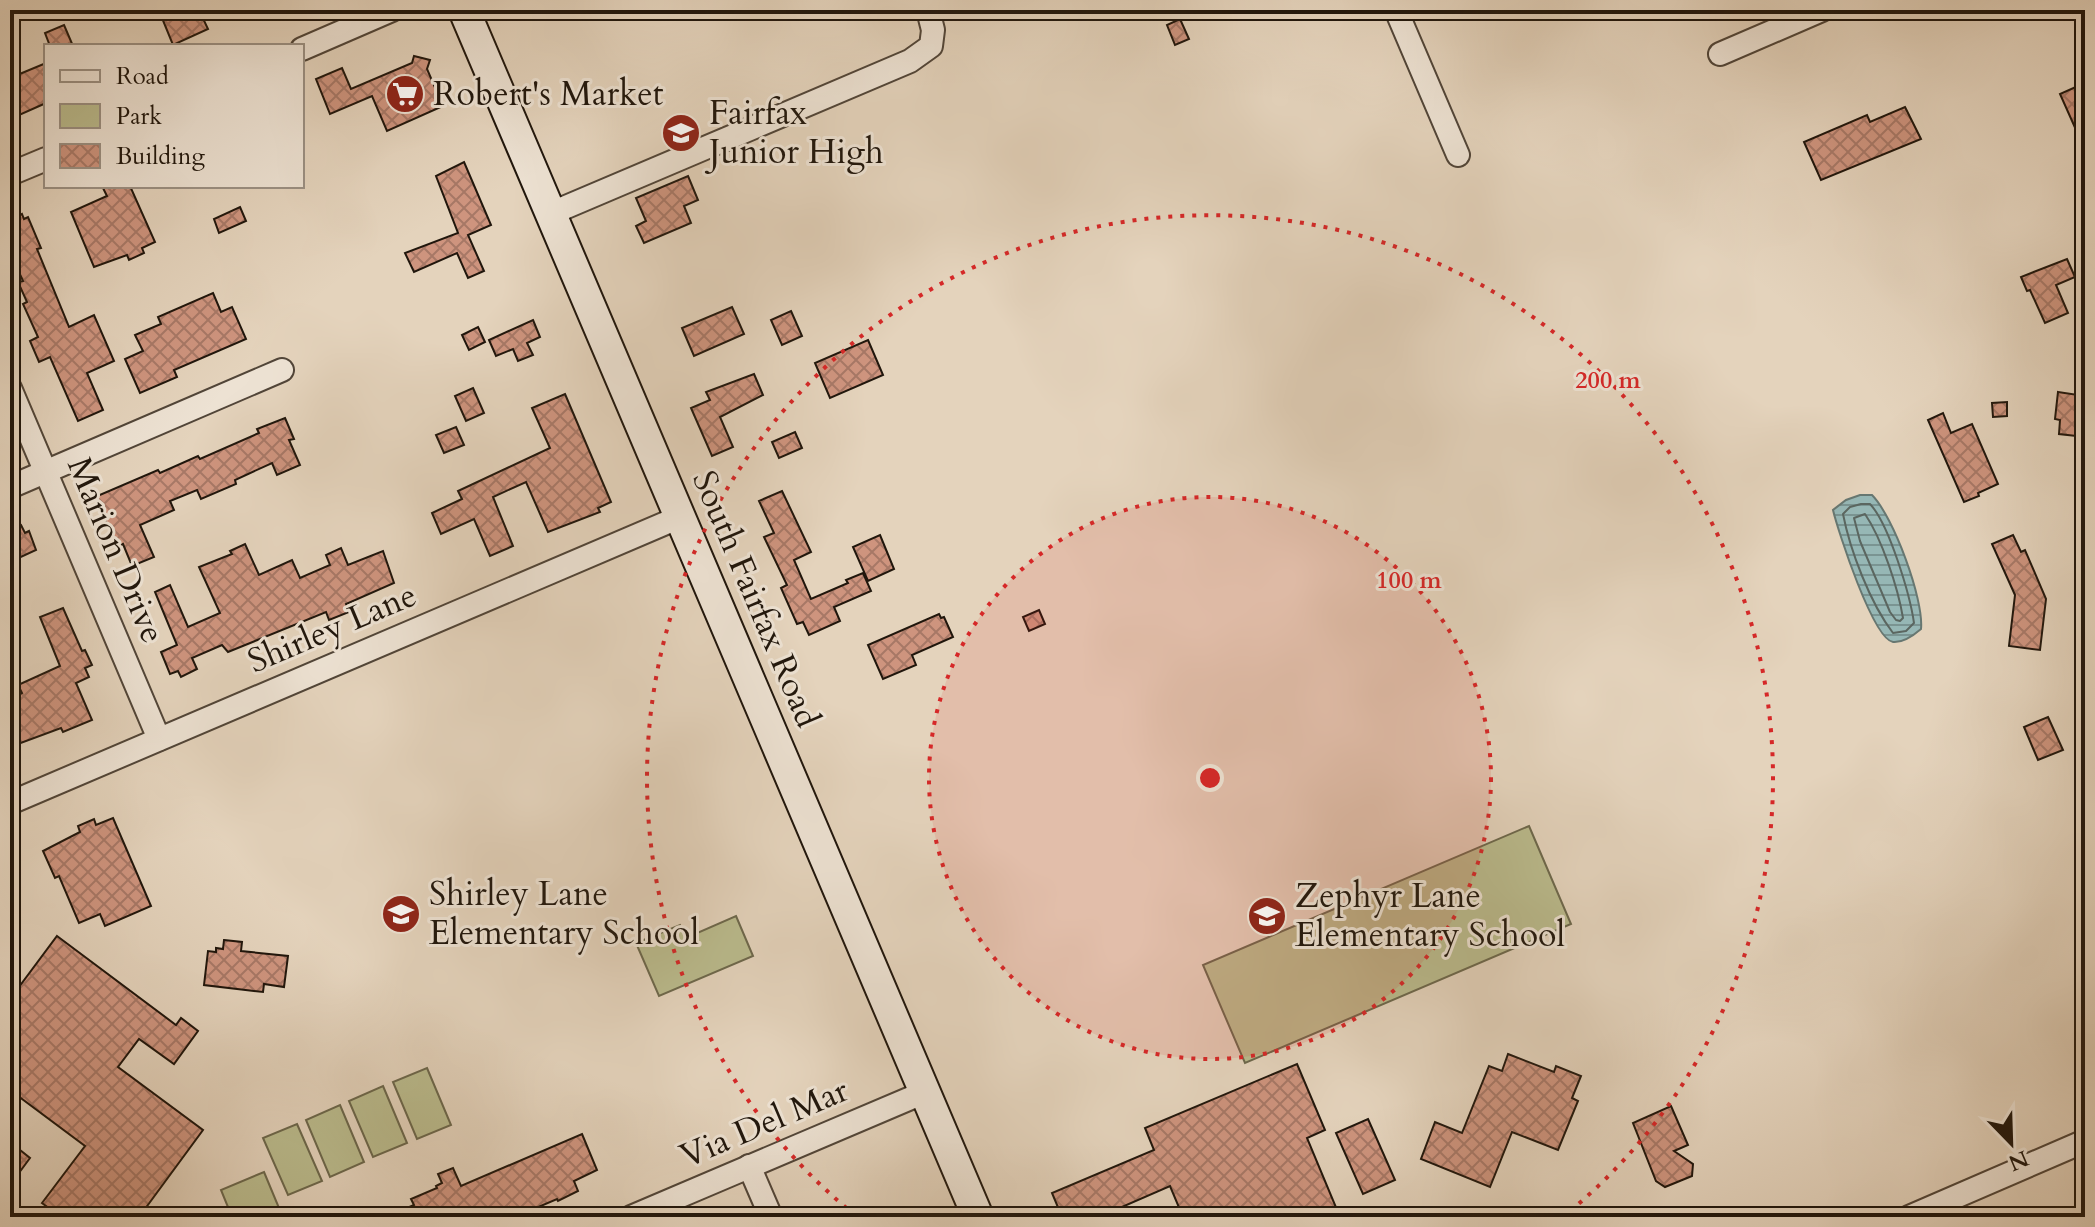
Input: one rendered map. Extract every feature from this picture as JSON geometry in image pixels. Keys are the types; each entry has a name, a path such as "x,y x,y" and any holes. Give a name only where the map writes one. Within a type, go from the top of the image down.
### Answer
{"street":[{"path":"304,48 392,10"},
{"name":"South Fairfax Road","path":"464,10 978,1217"},
{"path":"552,213 910,61 931,46 933,30 928,10"},
{"path":"1396,10 1458,155"},
{"path":"1720,54 1822,10"},
{"path":"10,174 44,160"},
{"path":"10,487 282,370"},
{"name":"Marion Drive","path":"10,388 159,739"},
{"name":"Shirley Lane","path":"10,803 680,517"},
{"name":"Via Del Mar","path":"631,1217 925,1092"},
{"path":"1909,1217 2085,1141"},
{"path":"749,1166 771,1217"}],"green space":[{"path":"1529,826 1571,924 1245,1063 1203,965"},
{"path":"736,916 753,956 659,996 636,943 680,925 686,938"},
{"path":"427,1068 451,1125 417,1139 393,1082"},
{"path":"383,1086 407,1143 373,1157 349,1101"},
{"path":"340,1105 364,1162 330,1177 306,1120"},
{"path":"297,1124 322,1181 288,1195 263,1138"},
{"path":"264,1172 279,1208 259,1217 232,1217 221,1190"}],"water":[{"path":"1872,495 1889,521 1906,559 1918,598 1921,629 1901,641 1893,642 1876,623 1857,583 1836,522 1833,510 1846,500"}],"building":[{"path":"181,10 199,10 208,29 173,44 162,18"},
{"path":"1180,19 1189,39 1175,45 1167,25"},
{"path":"64,25 72,44 49,44 45,33"},
{"name":"Robert's Market","path":"414,56 430,60 427,69 443,106 387,131 372,96 330,114 316,79 342,68 351,89 412,63"},
{"path":"44,64 44,104 17,116 10,99 10,78"},
{"path":"2080,85 2085,97 2085,150 2060,94"},
{"path":"1905,107 1921,139 1821,180 1804,142 1867,115 1870,122"},
{"path":"464,162 491,225 468,235 484,271 468,278 457,253 414,272 405,253 458,233 436,176"},
{"path":"688,176 698,200 684,206 691,223 644,243 636,226 646,221 636,198"},
{"path":"103,188 131,188 155,242 142,248 144,253 129,260 127,255 94,267 71,212 107,196"},
{"path":"240,207 246,221 219,233 214,219"},
{"path":"22,214 24,219 28,217 41,248 37,249 69,327 94,315 114,361 87,373 103,410 78,421 50,357 39,362 30,341 38,337 23,304 27,302 18,282 23,281 10,252 10,220"},
{"path":"2067,259 2075,277 2056,285 2068,313 2045,323 2021,277"},
{"path":"213,293 221,312 232,307 246,339 174,370 177,377 140,393 125,359 143,351 135,335 161,324 158,317"},
{"path":"732,307 744,334 694,356 682,328"},
{"path":"791,311 802,336 782,345 771,320"},
{"path":"533,320 540,337 527,343 533,355 518,361 513,349 496,356 489,340"},
{"path":"478,327 485,342 469,350 462,335"},
{"path":"868,340 883,375 830,398 815,363"},
{"path":"754,374 763,395 720,417 733,447 712,456 691,408 710,400 706,392"},
{"path":"473,388 484,413 466,421 455,396"},
{"path":"2058,392 2085,396 2085,437 2059,434 2060,420 2055,419"},
{"path":"565,394 611,502 598,508 600,512 548,532 526,482 493,497 513,546 490,556 474,519 441,534 432,513 462,499 458,491 550,448 532,408"},
{"path":"2007,402 2007,416 1993,417 1992,403"},
{"path":"1943,413 1951,433 1972,424 1998,484 1964,502 1928,420"},
{"path":"285,418 294,439 289,440 300,465 277,475 272,463 235,480 236,484 201,499 197,490 170,501 174,510 140,525 154,557 132,566 123,544 117,547 95,497 158,470 160,473 198,456 200,459"},
{"path":"456,427 464,445 444,453 436,435"},
{"path":"795,432 802,448 779,458 772,442"},
{"path":"782,491 811,552 794,560 811,599 863,573 871,591 834,607 840,621 809,635 803,622 797,624 781,588 787,585 764,537 774,533 759,501"},
{"path":"21,525 25,533 29,531 36,550 10,562 10,530"},
{"path":"880,535 894,569 868,581 853,547"},
{"path":"2013,535 2021,552 2025,550 2046,599 2040,650 2009,646 2015,595 1992,544"},
{"path":"245,544 259,575 292,560 300,578 330,565 326,555 341,548 348,565 383,551 394,583 346,604 349,612 329,620 326,612 228,652 222,645 192,658 197,669 181,677 178,671 170,674 161,652 177,645 155,592 170,585 188,627 220,613 199,567 232,554 230,551"},
{"path":"63,608 82,651 85,650 92,665 85,668 89,677 76,683 92,720 63,732 61,728 18,744 10,725 10,699 22,693 18,685 60,666 40,617"},
{"path":"1039,610 1045,624 1029,631 1023,617"},
{"path":"939,614 941,618 944,617 953,637 912,655 916,665 883,679 868,645"},
{"path":"2048,717 2063,750 2038,760 2024,727"},
{"path":"113,818 151,906 105,926 100,914 79,923 59,876 55,878 43,851 80,832 78,826 94,819 96,825"},
{"path":"57,936 176,1025 181,1018 198,1031 174,1064 139,1039 118,1067 203,1130 139,1217 61,1217 42,1203 85,1146 10,1090 10,999"},
{"path":"224,940 242,942 241,951 288,956 284,987 264,984 263,992 204,985 208,951 223,949"},
{"path":"1508,1054 1554,1072 1556,1066 1581,1076 1572,1098 1578,1101 1558,1150 1512,1132 1490,1187 1421,1159 1435,1122 1462,1133 1489,1066 1502,1071"},
{"path":"1297,1064 1325,1130 1307,1138 1340,1217 1183,1217 1170,1186 1099,1217 1062,1217 1052,1193 1154,1150 1145,1128"},
{"path":"1671,1106 1688,1145 1674,1151 1693,1164 1692,1176 1665,1187 1656,1181 1633,1123"},
{"path":"1368,1119 1395,1180 1363,1194 1336,1133"},
{"path":"582,1134 597,1170 574,1181 578,1191 558,1201 515,1217 509,1207 487,1217 482,1208 463,1217 386,1217 414,1205 411,1199 437,1188 442,1183 438,1174 453,1168 461,1186"},
{"path":"10,1142 30,1158 10,1185"}],"place":[{"name":"Robert's Market","path":"405,94"},
{"name":"Fairfax Junior High","path":"681,133"},
{"name":"Shirley Lane Elementary School","path":"401,914"},
{"name":"Zephyr Lane Elementary School","path":"1267,916"}]}
